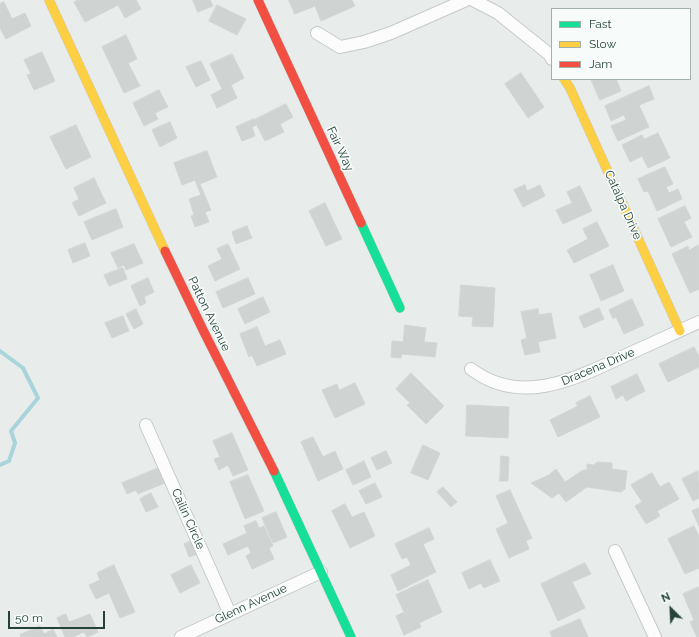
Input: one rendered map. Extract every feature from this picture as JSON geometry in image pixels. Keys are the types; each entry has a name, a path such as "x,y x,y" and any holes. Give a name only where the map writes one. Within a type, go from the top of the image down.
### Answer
{"street":[{"name":"Patton Avenue","path":"49,0 199,323 268,457 351,637"},
{"name":"Fair Way","path":"258,0 400,308"},
{"path":"316,33 340,47 364,42 391,33 466,0"},
{"path":"473,0 498,13 549,54 551,57"},
{"name":"Catalpa Drive","path":"565,80 570,88 680,331"},
{"name":"Dracena Drive","path":"470,369 486,379 505,386 524,388 548,386 591,372 699,322"},
{"name":"Cailin Circle","path":"146,425 230,614"},
{"path":"615,551 655,637"},
{"name":"Glenn Avenue","path":"181,637 321,572"}],"building":[{"path":"79,0 136,0 141,9 125,18 118,5 85,22 74,2"},
{"path":"193,0 210,0 213,6 198,12"},
{"path":"289,0 352,0 355,6 321,21 315,6 295,14"},
{"path":"4,2 12,19 25,13 31,26 6,39 0,28 0,4"},
{"path":"217,5 246,19 237,35 209,21"},
{"path":"126,35 137,59 128,63 140,86 124,93 102,47"},
{"path":"42,52 55,81 34,90 27,75 31,74 24,60"},
{"path":"232,54 244,78 231,85 237,98 217,108 211,95 222,89 210,64"},
{"path":"201,61 210,80 196,87 186,67"},
{"path":"521,73 544,107 528,118 505,84"},
{"path":"591,80 616,80 621,91 600,100"},
{"path":"649,86 654,99 639,105 649,127 618,141 611,126 626,120 624,115 611,121 605,106"},
{"path":"159,90 168,107 155,113 158,119 144,126 133,103"},
{"path":"286,104 293,117 280,124 284,132 265,141 254,120"},
{"path":"254,119 256,125 252,127 255,136 242,141 236,127"},
{"path":"170,122 177,138 160,147 152,130"},
{"path":"76,125 91,157 66,169 50,137"},
{"path":"658,133 670,158 648,168 642,156 630,162 622,145 642,135 644,139"},
{"path":"207,151 217,177 200,184 211,210 205,212 209,222 195,227 191,216 194,215 189,199 201,195 195,180 182,185 174,163"},
{"path":"665,167 673,184 666,187 669,193 678,189 682,199 657,211 648,191 644,192 638,179"},
{"path":"94,178 106,203 79,216 72,203 79,199 74,188"},
{"path":"525,185 527,191 540,185 545,196 523,207 514,190"},
{"path":"580,186 592,211 563,224 556,210 572,203 567,192"},
{"path":"325,203 342,239 326,246 309,211"},
{"path":"685,206 691,218 684,222 692,237 671,247 658,219"},
{"path":"116,209 123,227 92,240 84,222"},
{"path":"597,222 609,246 574,263 567,250 588,239 583,229"},
{"path":"247,226 252,238 236,244 232,232"},
{"path":"85,243 90,256 73,263 68,250"},
{"path":"134,244 143,263 126,270 124,265 118,268 111,253"},
{"path":"228,244 240,269 215,281 208,266 222,259 217,249"},
{"path":"699,245 699,289 690,293 672,254 688,246 689,250"},
{"path":"613,265 624,291 601,301 590,275"},
{"path":"123,268 127,279 109,286 104,275"},
{"path":"148,278 154,292 144,297 146,303 140,306 131,286"},
{"path":"248,278 255,294 223,308 216,292"},
{"path":"461,285 495,288 493,327 472,326 473,317 459,316"},
{"path":"263,297 270,312 245,324 238,309"},
{"path":"632,299 644,325 624,334 616,317 613,319 609,310"},
{"path":"599,308 604,319 584,328 579,317"},
{"path":"136,309 143,324 134,329 126,314"},
{"path":"538,309 539,315 551,313 556,338 538,342 540,352 525,355 521,340 527,338 521,312"},
{"path":"123,316 129,331 112,338 105,323"},
{"path":"405,325 426,328 424,342 437,343 435,357 402,354 401,358 391,357 392,341 403,342"},
{"path":"257,327 265,346 280,340 286,354 257,366 252,355 249,357 240,334"},
{"path":"694,347 699,356 699,367 668,382 659,364"},
{"path":"411,373 444,406 426,424 407,405 410,403 396,389"},
{"path":"637,374 645,391 626,401 623,395 616,399 611,387"},
{"path":"355,383 365,404 335,418 322,390 337,384 339,390"},
{"path":"590,396 600,417 558,437 550,420 578,406 576,403"},
{"path":"467,405 509,407 508,438 466,436"},
{"path":"232,433 248,470 233,476 228,465 219,470 214,459 220,457 213,441"},
{"path":"313,437 323,457 335,451 343,469 318,481 301,442"},
{"path":"423,445 440,453 428,480 411,473"},
{"path":"386,451 392,463 377,470 371,458"},
{"path":"501,456 509,457 508,481 500,481"},
{"path":"364,461 371,477 353,485 346,470"},
{"path":"598,462 612,463 612,469 627,471 625,489 621,492 587,487 566,502 559,493 552,498 531,483 549,475 556,469 565,482 583,470 587,470 587,464 593,465"},
{"path":"161,467 167,482 138,494 136,490 127,494 122,483"},
{"path":"698,471 699,498 693,501 682,479"},
{"path":"652,473 660,487 669,482 679,499 657,511 660,516 646,524 635,506 642,502 631,485"},
{"path":"248,475 264,511 245,519 230,482"},
{"path":"375,483 382,497 366,504 359,491"},
{"path":"443,487 457,502 451,507 437,492"},
{"path":"510,490 532,538 526,541 529,549 509,558 496,529 508,523 496,496"},
{"path":"151,493 158,507 146,512 140,499"},
{"path":"345,504 352,517 364,512 375,536 350,548 332,511"},
{"path":"699,508 699,526 692,511"},
{"path":"276,512 287,537 273,543 262,518"},
{"path":"256,521 259,528 264,526 273,546 269,548 274,559 252,569 246,556 251,553 248,546 228,555 223,544 247,533 244,526"},
{"path":"694,526 699,536 699,568 685,574 668,539"},
{"path":"429,528 434,539 423,544 436,572 398,591 391,575 411,565 407,557 402,559 395,544"},
{"path":"196,539 201,553 189,557 184,544"},
{"path":"490,560 500,581 484,588 481,583 469,589 462,573"},
{"path":"585,563 591,574 572,582 585,608 558,621 541,584"},
{"path":"114,565 135,612 120,618 109,593 96,599 89,585 100,580 97,573"},
{"path":"191,565 200,583 180,593 171,575"},
{"path":"428,580 442,612 419,623 421,627 404,635 396,616 404,612 396,595"},
{"path":"699,587 699,637 697,637 690,622 694,620 683,594"},
{"path":"66,614 69,622 90,614 98,632 87,637 84,632 73,637 65,637 57,618"},
{"path":"580,619 588,637 552,637 550,632"},
{"path":"40,626 44,634 53,629 57,637 21,637 20,635"}],"waterway":[{"path":"0,351 23,368 38,398 11,431 15,443 9,461 0,465"}],"traffic: fast":[{"path":"361,223 400,308"},
{"path":"274,471 351,637"}],"traffic: slow":[{"path":"49,0 165,251"},
{"path":"565,80 570,88 680,331"}],"traffic: jam":[{"path":"258,0 361,223"},
{"path":"165,251 274,471"}]}
